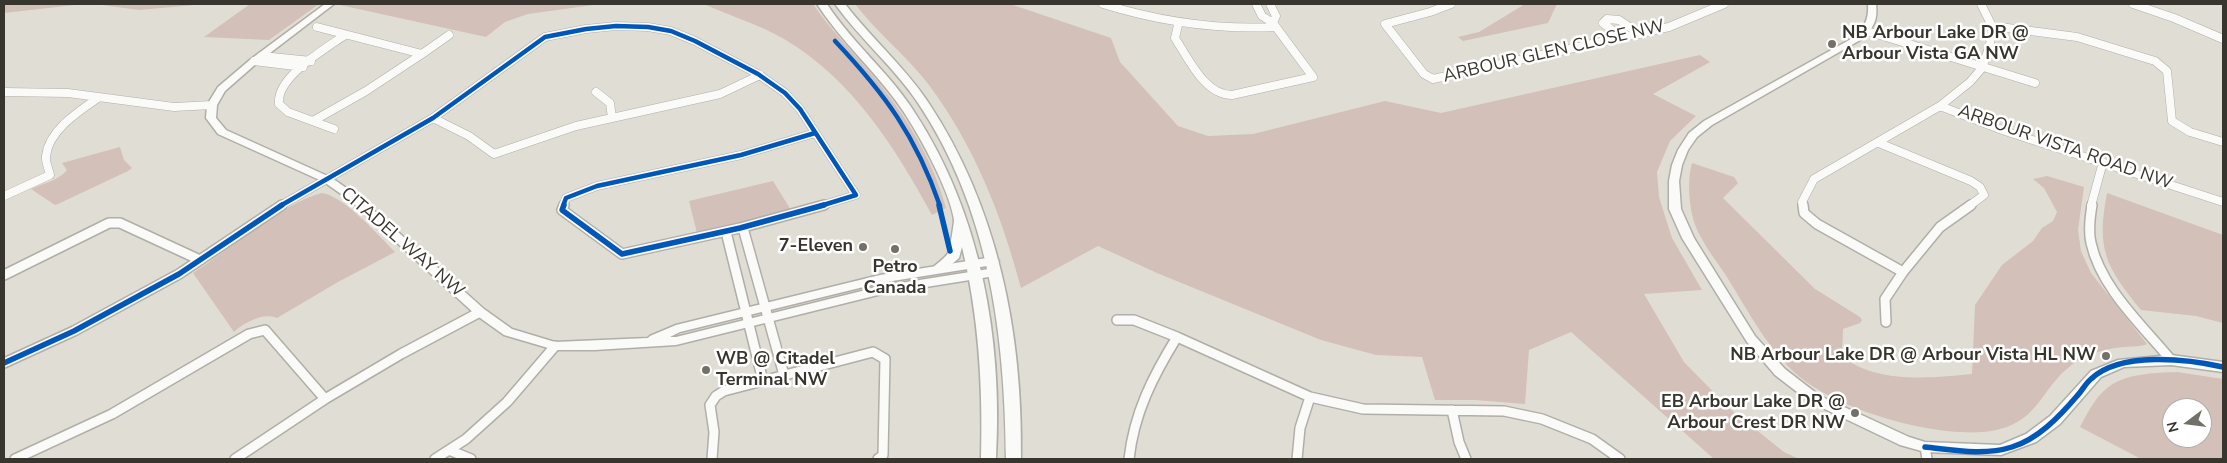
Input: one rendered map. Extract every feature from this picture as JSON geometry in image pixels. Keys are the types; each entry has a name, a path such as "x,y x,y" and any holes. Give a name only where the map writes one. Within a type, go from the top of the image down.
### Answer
{"main road":[{"path":"822,4 841,30 880,72 910,112 935,157 960,218 973,270 986,356 990,416 989,459"},
{"path":"840,4 860,29 902,74 941,130 968,183 994,266 1008,353 1014,412 1014,459"},
{"path":"938,269 954,255 960,218"}],"street":[{"path":"4,92 68,93 148,105 212,105 221,89 258,58 330,4"},
{"path":"1103,4 1178,25 1222,29 1275,25"},
{"path":"1178,25 1175,38 1184,54 1216,92 1225,95 1313,77 1275,25 1262,16 1256,4"},
{"path":"1270,4 1276,16 1275,25"},
{"name":"ARBOUR GLEN CLOSE NW","path":"1451,4 1430,12 1385,24 1424,74 1433,79 1669,27 1724,4"},
{"path":"1872,4 1870,27 1867,31 1854,41 1708,123 1693,135 1683,150 1677,165 1674,181 1675,209 1698,257 1751,339 1780,372 1815,399 1905,441 1926,453 2001,450 2031,438 2055,420 2096,374 2122,363 2171,360 2223,367"},
{"path":"1981,4 1992,26 2077,37 2155,61 2167,71 2172,121 2190,132 2223,142"},
{"path":"2133,4 2174,18 2223,39"},
{"path":"1622,38 1603,23 1607,19 1619,20 1640,34"},
{"path":"4,363 74,331 179,274 266,214 433,118 544,37 586,29 616,26 648,27 671,31 695,41 760,75 785,93 800,109 856,195 792,216 622,254 562,210 566,198 597,186 741,155 815,133"},
{"name":"ARBOUR VISTA ROAD NW","path":"1992,26 1990,45 1982,68 1970,82 1940,106 2005,132 2223,202"},
{"path":"317,27 422,54"},
{"path":"1867,31 2035,83"},
{"path":"334,129 288,112 279,104 278,96 281,87 345,34"},
{"path":"313,121 366,91 449,35"},
{"path":"258,58 311,61"},
{"path":"258,58 303,67"},
{"path":"433,118 469,136 494,154 552,134 612,118 701,100 720,94 760,75"},
{"path":"596,92 610,103 612,118"},
{"path":"4,196 50,174 46,157 54,138 73,116 98,98"},
{"name":"CITADEL WAY NW","path":"212,105 211,118 222,132 328,180 355,199 480,312 508,332 555,346 595,346 676,341 882,290 994,266"},
{"path":"1903,272 1817,224 1804,213 1802,202 1814,179 1940,106"},
{"path":"1879,143 1971,181 1984,192 1984,196 1940,227 1903,272 1885,299 1886,322"},
{"path":"2103,162 2092,199 2090,241 2099,267 2118,294 2171,360"},
{"path":"4,276 109,223 120,223 200,260"},
{"path":"743,228 784,375"},
{"path":"726,232 763,381"},
{"name":"CITADEL WAY NW","path":"648,342 676,329 880,278 938,269 973,270"},
{"path":"235,459 325,399 401,354 480,312"},
{"path":"1117,320 1134,320 1177,337 1310,397 1363,409 1504,411 1542,419 1592,439 1620,459"},
{"path":"15,459 112,414 249,334 265,330 325,399"},
{"path":"1129,459 1135,421 1144,394 1177,337"},
{"path":"435,459 466,439 507,402 555,346"},
{"path":"712,459 714,453 713,426 710,405 716,396 784,375 873,352 885,358 883,455 878,459"},
{"path":"1297,459 1300,428 1310,397"},
{"path":"1452,410 1459,442 1466,459"},
{"path":"448,450 471,459"}],"shaded area":[{"path":"4,4 84,4 4,13"},
{"path":"94,4 206,4 139,10"},
{"path":"250,4 319,4 269,40 204,37"},
{"path":"601,4 528,14 505,22 486,37 340,5"},
{"path":"697,4 813,4 880,84 904,117 933,170 946,208 932,215 903,164 870,116 831,74 808,55 765,29 706,5"},
{"path":"855,4 1010,4 1111,38 1120,62 1178,126 1208,136 1253,134 1385,101 1441,113 1700,55 1710,62 1653,94 1696,116 1670,141 1657,172 1659,197 1672,238 1702,290 1644,294 1684,362 1730,409 1784,452 1799,459 1714,459 1571,332 1529,350 1525,404 1475,400 1435,400 1422,357 1376,355 1321,340 1157,273 1098,246 1021,288 1005,234 985,182 960,132 920,74"},
{"path":"1525,4 1557,4 1548,23 1463,41 1458,37 1479,32"},
{"path":"120,147 124,160 132,168 128,171 55,205 31,189 63,174 67,170 62,163"},
{"path":"1692,163 1734,177 1738,183 1723,198 1815,289 1860,317 1862,320 1860,323 1843,329 1842,356 1855,365 1887,375 1904,377 1939,377 1972,374 1975,305 2002,265 2033,241 2042,228 2053,221 2057,212 2044,188 2033,179 2047,176 2084,187 2078,230 2081,251 2091,273 2147,344 2107,349 2079,360 2065,370 2028,414 2002,429 1982,432 1960,432 1935,429 1882,417 1855,408 1809,384 1792,370 1756,324 1704,242 1694,222 1689,193"},
{"path":"773,181 791,210 697,233 689,201"},
{"path":"322,193 331,196 351,209 395,252 338,282 277,318 272,316 261,317 243,325 234,332 193,273 272,217 305,199"},
{"path":"2107,193 2223,235 2223,323 2196,316 2141,310 2119,282 2107,257 2103,229"},
{"path":"2177,372 2223,379 2223,459 2141,459 2080,427 2091,407 2106,389 2122,380 2150,374"}],"cycle path":[{"path":"4,363 74,331 179,274 266,214 433,118 545,37 586,29 616,26 648,27 671,31 695,41 758,74 785,93 800,109 856,195 740,228 622,254 562,210 566,198 597,186 741,155 815,133"},
{"path":"835,41 877,86 906,129 933,188 946,229 950,251"},
{"path":"1925,447 1983,452 2013,447 2034,436 2052,422 2094,376 2125,363 2176,360 2193,361 2223,367"}],"place":[{"name":"NB Arbour Lake DR @ Arbour Vista GA NW","path":"1832,44"},
{"name":"7-Eleven","path":"863,247"},
{"name":"Petro Canada","path":"895,249"},
{"name":"NB Arbour Lake DR @ Arbour Vista HL NW","path":"2106,356"},
{"name":"WB @ Citadel Terminal NW","path":"706,370"},
{"name":"EB Arbour Lake DR @ Arbour Crest DR NW","path":"1855,413"}]}
